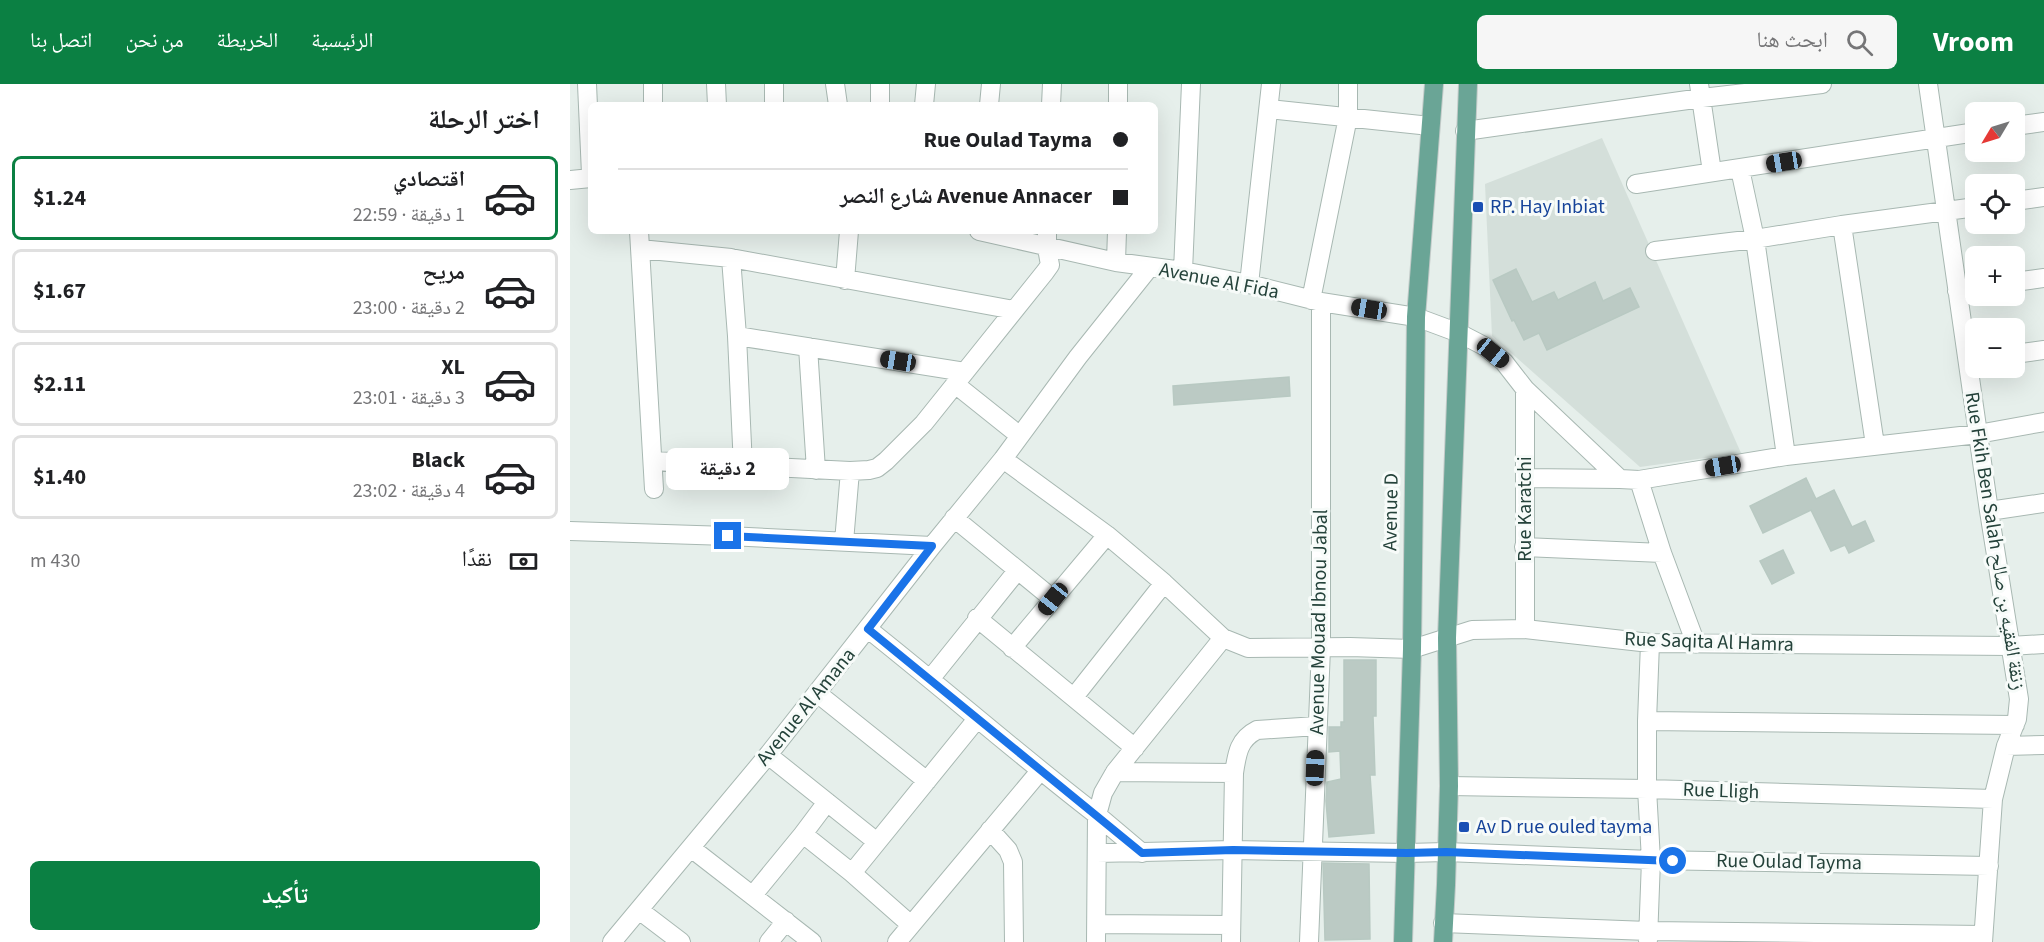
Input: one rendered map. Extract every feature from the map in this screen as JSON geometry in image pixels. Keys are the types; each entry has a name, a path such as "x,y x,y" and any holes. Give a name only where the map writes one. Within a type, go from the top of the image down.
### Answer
{"main road":[{"name":"Avenue D","path":"1403,942 1412,649 1416,316 1434,84"},
{"path":"1443,942 1449,786 1447,638 1468,84"}],"street":[{"path":"586,84 588,121"},
{"path":"652,84 653,102"},
{"path":"716,84 717,102"},
{"path":"774,84 774,102"},
{"path":"835,84 838,102"},
{"path":"880,84 880,102"},
{"path":"924,102 926,84"},
{"path":"989,102 992,84"},
{"path":"1051,102 1052,84"},
{"path":"1118,84 1118,102"},
{"path":"1183,271 1191,84"},
{"path":"1249,284 1271,84"},
{"name":"Avenue Mouad Ibnou Jabal","path":"1310,942 1321,648 1316,301 1348,117 1348,84"},
{"path":"1465,131 1701,91 1822,84"},
{"name":"Rue Fkih Ben Salah زنقة الفقيه بن صالح","path":"1928,84 1945,212 1965,328"},
{"path":"1701,91 1712,172"},
{"path":"1269,109 1430,126"},
{"path":"2025,125 2044,122"},
{"path":"1636,184 1965,133"},
{"path":"1740,169 1755,239 1786,456"},
{"path":"570,180 588,177"},
{"path":"2025,200 2044,197"},
{"path":"1655,251 1965,209"},
{"path":"1842,225 1875,445"},
{"path":"845,280 849,234"},
{"name":"Avenue Al Fida","path":"1004,234 1047,239 1116,262 1183,271 1249,284 1316,301 1416,316 1459,333 1484,346 1504,362 1525,389 1620,479"},
{"path":"1116,262 1117,234"},
{"path":"653,461 816,470 850,471 877,468 924,423 1050,265 1047,239"},
{"path":"654,489 639,240 1014,310"},
{"path":"731,258 737,336 742,466"},
{"name":"Avenue Al Amana","path":"612,942 768,755 1003,459 1078,357 1149,268"},
{"path":"2025,281 2044,278"},
{"path":"1957,291 1965,290"},
{"path":"737,336 808,347 960,378 1020,436"},
{"path":"808,347 816,470"},
{"path":"2025,353 2044,350"},
{"name":"Rue Fkih Ben Salah زنقة الفقيه بن صالح","path":"1973,378 1978,434 2019,699 2016,725 2006,746 1993,799 1983,938"},
{"name":"Rue Karatchi","path":"1525,389 1525,628"},
{"path":"1524,478 1639,480 1786,456 1978,434 2044,422"},
{"path":"1003,459 1107,535 1164,583 1223,638 1115,772 1103,793 1097,815 1096,933 1231,934 1234,772 1238,748 1250,733 1257,730 1317,726"},
{"path":"844,542 850,471"},
{"path":"1639,480 1662,553 1696,644"},
{"path":"1989,511 2044,503"},
{"path":"954,518 1053,599"},
{"path":"570,531 932,546"},
{"path":"1012,648 1107,535"},
{"path":"1524,546 1662,553"},
{"path":"931,678 1017,571"},
{"path":"1074,697 1164,583"},
{"path":"977,618 1135,748"},
{"name":"Rue Saqita Al Hamra","path":"1223,638 1248,648 1412,649 1472,630 1525,628 1650,643 2010,646 2044,644"},
{"path":"868,629 931,678 977,719 1142,853"},
{"path":"1648,936 1651,860 1647,789 1650,643"},
{"path":"817,693 927,781"},
{"path":"852,873 977,719"},
{"path":"1647,721 2016,725"},
{"path":"2006,746 2044,745"},
{"path":"768,755 877,842"},
{"path":"897,942 1040,771"},
{"path":"1115,772 1234,772"},
{"name":"Rue Lligh","path":"1449,786 1993,799"},
{"path":"753,895 827,802"},
{"path":"990,830 1008,850 1013,862 1014,942"},
{"path":"803,834 911,925"},
{"name":"Rue Oulad Tayma","path":"1098,846 1142,853 1233,850 1446,852 1651,860 1989,866"},
{"path":"691,848 812,942"},
{"path":"639,910 681,942"},
{"path":"769,942 786,921"},
{"path":"1443,923 1648,936 1983,938"}],"shaded area":[{"path":"1602,138 1741,453 1640,467 1492,336 1485,184"}],"building":[{"path":"1516,269 1532,302 1554,292 1558,300 1595,282 1603,301 1630,288 1639,307 1547,350 1539,333 1524,340 1514,320 1512,321 1493,280"},
{"path":"1289,377 1290,396 1174,405 1173,386"},
{"path":"1806,478 1816,499 1834,490 1852,527 1865,521 1874,541 1849,553 1845,545 1831,551 1811,510 1763,533 1750,506"},
{"path":"1783,550 1794,573 1772,584 1760,561"},
{"path":"1344,660 1376,660 1376,716 1373,716 1375,775 1370,775 1374,833 1329,837 1327,782 1341,779 1340,751 1329,752 1329,727 1341,727 1341,722 1344,722"},
{"path":"1323,863 1369,864 1370,939 1325,940"}],"place":[{"name":"RP. Hay Inbiat","path":"1478,207"},
{"name":"Av D rue ouled tayma","path":"1464,827"}],"route":[{"path":"728,536 932,546 868,629 931,678 977,719 1142,853 1194,850 1446,852 1673,861"}]}
